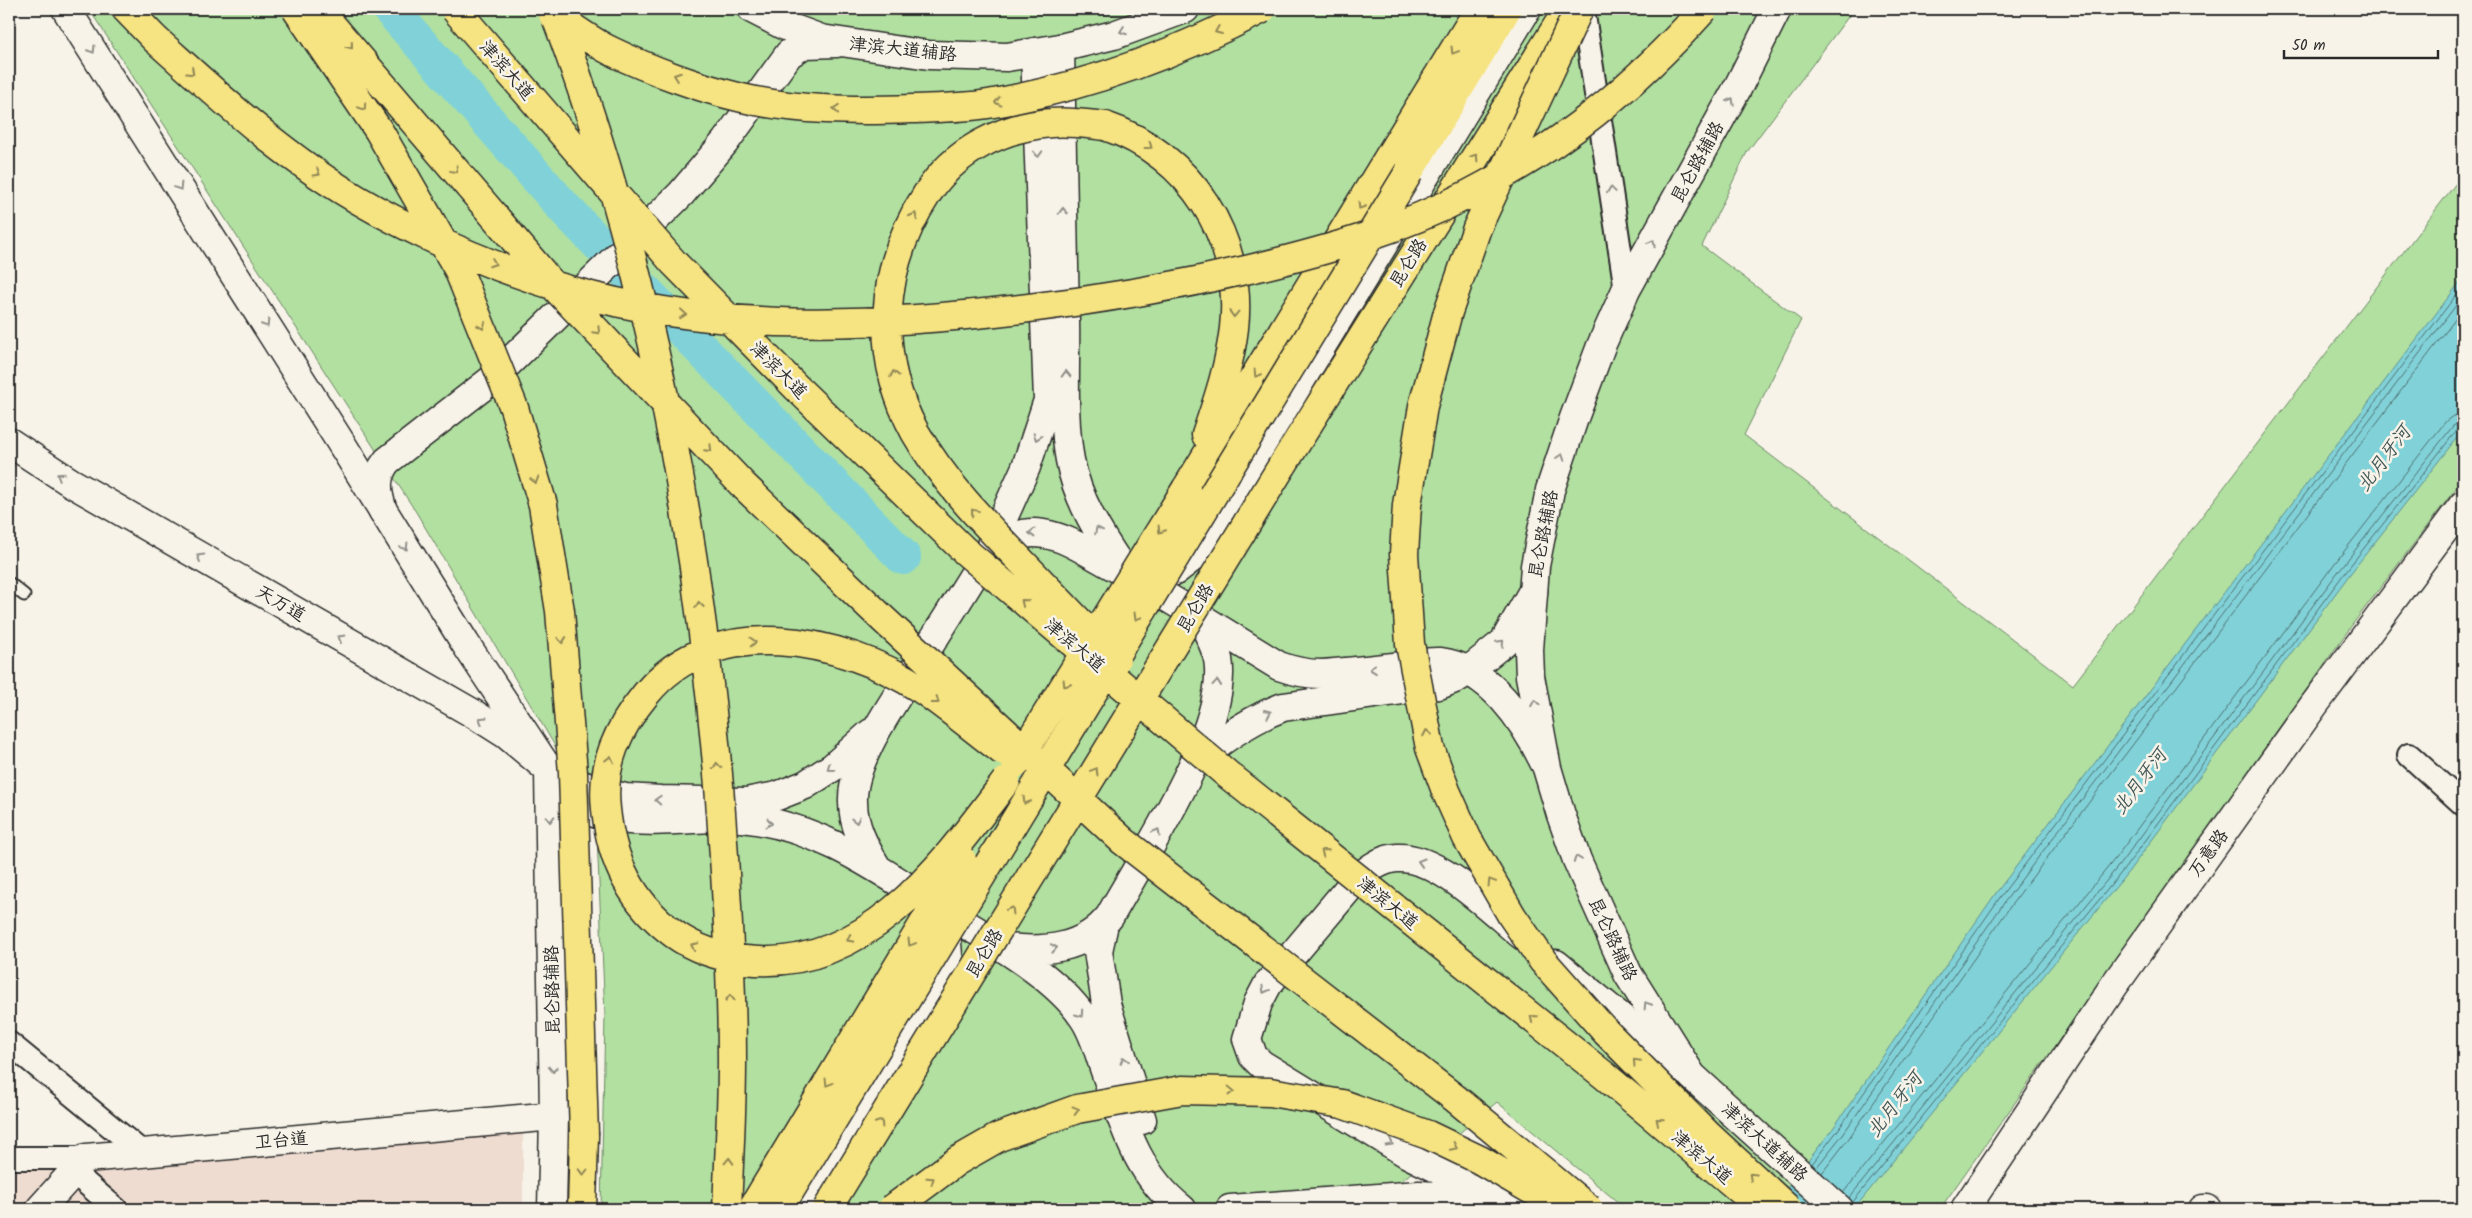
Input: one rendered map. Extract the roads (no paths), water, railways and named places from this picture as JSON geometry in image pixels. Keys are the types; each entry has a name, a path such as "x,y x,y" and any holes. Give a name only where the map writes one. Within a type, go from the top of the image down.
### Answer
{"highway":[{"path":"126,9 219,98 302,164 386,215 430,237 477,257 570,290 666,312 746,320 824,324 955,317 1155,290 1307,255 1382,232 1465,196 1553,146 1622,90 1680,35 1704,9"},
{"path":"296,9 379,131 458,269 514,408 543,505 560,611 573,773 584,1135 582,1209"},
{"path":"318,9 552,284 742,484 884,620 1123,841"},
{"name":"津滨大道","path":"455,9 674,263 804,395 965,552 1226,774 1605,1076 1763,1209"},
{"path":"544,9 610,50 700,85 743,98 808,107 895,110 987,104 1090,80 1162,55 1228,27 1262,9"},
{"path":"553,9 582,85 607,163 640,288 673,443 695,570 712,709 726,879 732,1062 727,1209"},
{"path":"752,1209 960,864 1006,781 1479,9"},
{"path":"779,1209 1507,9"},
{"name":"昆仑路","path":"827,1209 1271,483 1568,9"},
{"path":"1578,9 1477,228 1448,312 1424,406 1407,505 1404,554 1410,644 1430,748 1446,791 1471,845 1512,916 1544,962 1606,1032 1709,1136 1788,1209"},
{"path":"1186,489 1220,395 1234,328 1234,291 1228,254 1216,222 1195,187 1169,161 1142,141 1123,132 1105,126 1051,123 1012,130 986,140 948,169 932,185 916,211 890,278 888,344 894,380 903,407 916,432 946,479 981,520 1226,774"},
{"path":"1006,781 947,858 922,885 878,922 854,938 830,949 789,960 763,962 715,954 697,948 666,927 643,906 630,890 618,865 606,807 608,768 614,744 627,717 650,689 692,657 725,646 748,641 808,643 836,650 878,667 920,689 1123,841 1456,1099 1589,1209"},
{"path":"892,1209 957,1161 999,1137 1077,1109 1182,1090 1270,1092 1342,1104 1428,1135 1480,1160 1564,1209"}],"street":[{"path":"66,9 465,642 568,799 589,812 626,819 742,818 777,824 833,844 876,866 930,902 1006,948 1058,990 1083,1017 1094,1038 1128,1138 1155,1198 1182,1209"},
{"path":"1048,50 1114,35 1186,9"},
{"path":"1048,50 1070,460 1079,490 1102,540 1124,572 1144,576 1167,575 1193,557 1527,9"},
{"path":"1155,1198 1155,1162 1106,1004 1098,952 1104,924 1198,759 1214,706 1218,683 1218,660 1213,642 1202,620 1197,587 1204,563 1544,9"},
{"path":"1583,9 1626,290"},
{"name":"昆仑路辅路","path":"1692,1076 1628,974 1577,860 1547,768 1530,676 1529,650 1533,590 1535,566 1550,490 1601,346 1626,290 1738,87 1777,9"},
{"path":"759,12 786,38 789,54"},
{"name":"津滨大道辅路","path":"759,12 805,34 839,43 929,55 1007,57 1048,50"},
{"path":"343,446 369,468 380,470 398,462 480,400 523,362 582,298 640,240 702,171 789,54 804,44 839,43"},
{"path":"876,866 864,845 856,822 852,801 856,780 880,725 986,555 1026,467 1048,400 1048,50"},
{"name":"天万道","path":"9,442 70,482 474,714 507,735 549,770"},
{"path":"380,470 378,489 383,512"},
{"name":"万意路","path":"1965,1209 2115,984 2314,705 2463,505"},
{"name":"万意路","path":"1982,1209 2098,1027 2463,525"},
{"path":"986,555 1011,536 1028,533 1044,534 1065,540 1180,604 1202,620 1279,666 1305,674 1437,662 1468,671 1503,700 1534,740 1547,768"},
{"path":"1198,759 1243,726 1264,714 1282,707 1438,685 1457,678 1504,642 1533,590"},
{"path":"549,770 589,788 625,798 746,802 776,796 805,785 833,766 880,725"},
{"path":"2410,755 2463,804"},
{"name":"昆仑路辅路","path":"549,770 554,1116 552,1209"},
{"path":"1514,1207 1408,1154 1274,1074 1253,1056 1248,1039 1250,1026 1268,984 1341,896 1369,869 1397,858 1410,858 1432,865 1472,894 1692,1076"},
{"path":"796,1209 948,956 945,926 930,902"},
{"path":"808,1209 955,963 974,951 1006,948 1037,951 1059,948 1081,938 1104,924"},
{"path":"9,1043 143,1153"},
{"name":"津滨大道辅路","path":"1692,1076 1839,1209"},
{"name":"卫台道","path":"9,1158 80,1165 143,1153 554,1116"},
{"path":"40,1209 80,1165 116,1209"},
{"path":"1230,1209 1419,1195 1452,1196 1514,1207"}],"lane":[{"path":"9,583 24,595"}],"water":[{"name":"北月牙河","path":"2463,278 2463,430 2350,574 2129,871 1854,1209 1771,1209 1834,1127 1996,893"}],"waterway":[{"path":"390,9 566,210 903,557"}]}
